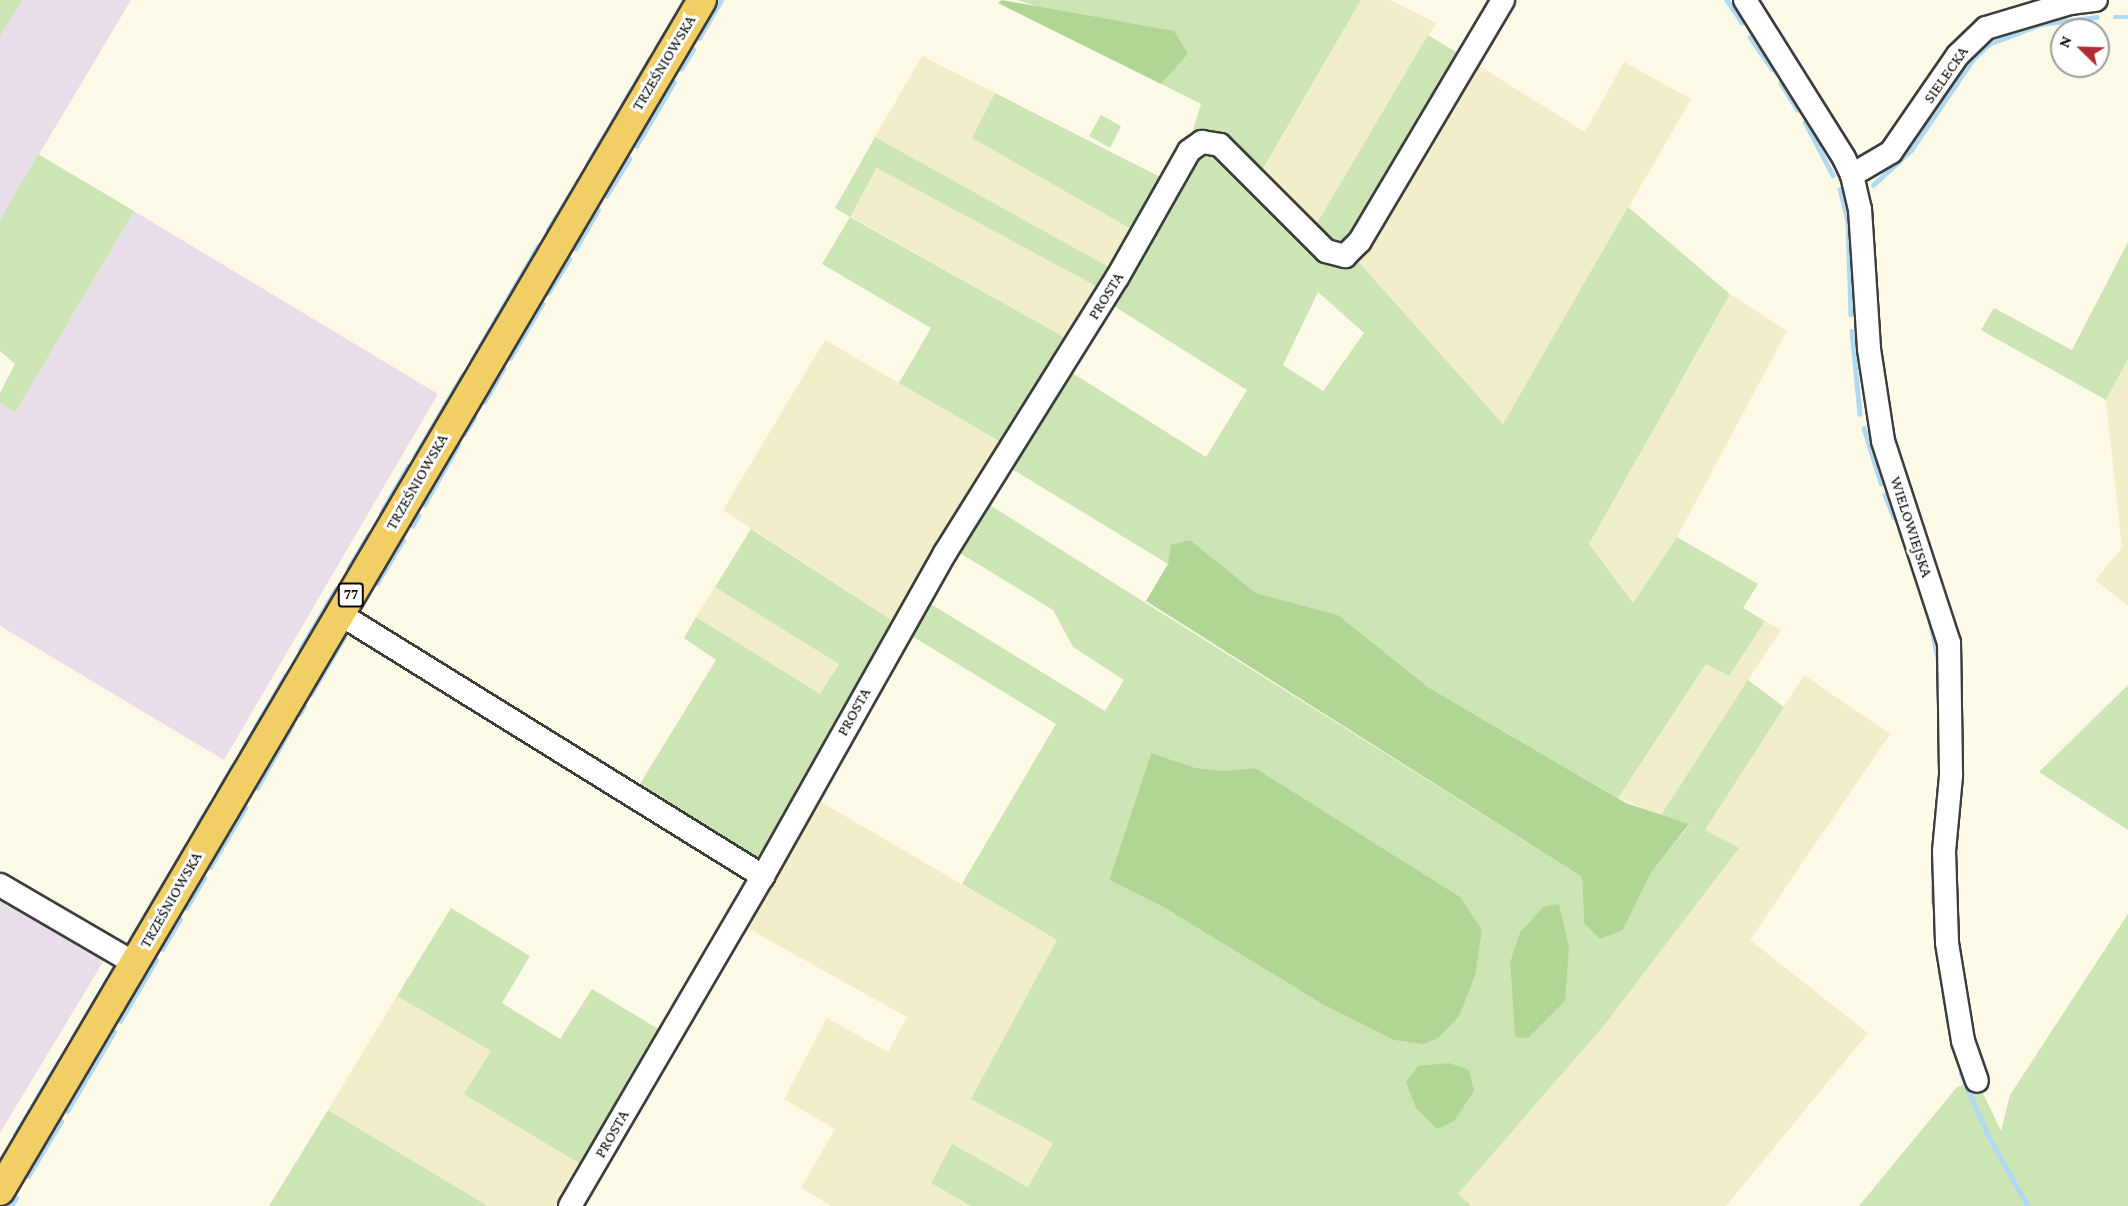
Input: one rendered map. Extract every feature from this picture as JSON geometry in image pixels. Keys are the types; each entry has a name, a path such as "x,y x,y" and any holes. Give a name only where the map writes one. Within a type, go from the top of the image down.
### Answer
{"main road":[{"name":"TRZEŚNIOWSKA","path":"0,1191 702,0"}],"street":[{"name":"PROSTA","path":"570,1206 763,876 945,553 1117,278 1189,150 1202,142 1220,145 1326,251 1345,256 1360,241 1503,0"},
{"name":"WIELOWIEJSKA","path":"1745,0 1852,176 1860,209 1869,349 1882,441 1949,643 1951,776 1944,851 1947,943 1963,1041 1977,1081"},
{"name":"SIELECKA","path":"1852,176 1891,152 1958,55 1986,28 2070,3 2096,0"},
{"path":"340,614 763,876"},
{"name":"TRZEŚNIOWSKA","path":"0,885 134,963"}],"shaded area":[{"path":"20,0 131,0 0,220 0,33"},
{"path":"1361,0 1390,0 1436,23 1313,230 1260,175"},
{"path":"922,56 995,93 972,138 1138,233 1116,271 875,137"},
{"path":"1473,62 1585,132 1624,62 1691,99 1503,424 1356,259"},
{"path":"878,168 1103,290 1073,342 850,216"},
{"path":"134,211 438,394 224,760 0,626 0,403 15,413"},
{"path":"1730,294 1787,331 1677,537 1633,603 1589,544"},
{"path":"825,340 1006,445 896,623 723,510"},
{"path":"2128,359 2128,606 2095,580 2122,548 2106,400"},
{"path":"715,587 839,663 820,695 696,617"},
{"path":"1765,621 1781,630 1661,815 1618,798 1706,664 1729,676"},
{"path":"1804,675 1890,734 1750,940 1868,1033 1726,1206 1472,1206 1457,1195 1606,1023 1738,848 1705,830"},
{"path":"816,799 1057,940 1032,990 1053,1143 1029,1187 952,1145 931,1183 971,1206 832,1206 801,1188 835,1129 784,1099 827,1018 888,1052 907,1017 742,925"},
{"path":"0,897 106,957 0,1133"},
{"path":"397,996 491,1051 465,1094 587,1168 565,1206 488,1206 328,1110"}],"green space":[{"path":"0,0 22,0 0,36"},
{"path":"1002,0 1174,31 1188,54 1161,84 998,3"},
{"path":"1017,0 1361,0 1260,174 1246,156 1188,146 1201,104 1161,84 1188,54"},
{"path":"1428,35 1461,55 1343,248 1313,230"},
{"path":"995,93 1168,181 1138,233 972,138"},
{"path":"1101,115 1121,126 1110,148 1089,136"},
{"path":"875,137 1116,271 1103,290 877,168 850,217 835,208"},
{"path":"1209,147 1235,164 1331,264 1356,259 1503,424 1628,207 1730,294 1589,544 1633,603 1677,537 1758,584 1743,608 1765,621 1729,676 1706,664 1618,798 1428,687 1338,615 1256,593 1190,540 1171,544 1168,564 1007,466 1066,369 1206,457 1247,390 1109,303 1196,150","holes":["1318,292 1364,333 1323,391 1283,365"]},
{"path":"38,154 134,211 15,413 0,403 0,393 15,364 0,351 0,220"},
{"path":"850,217 1073,342 1006,445 899,383 931,328 822,264"},
{"path":"2128,242 2128,359 2106,400 1981,330 1994,308 2072,350"},
{"path":"985,502 1582,877 1584,923 1623,930 1651,873 1689,825 1661,815 1748,680 1784,707 1705,830 1739,848 1606,1023 1458,1194 1472,1206 971,1206 931,1183 952,1144 1028,1187 1053,1143 971,1099 1057,940 962,884 1056,724 907,633 926,601 1105,711 1124,680 1073,647 1053,610 955,550","holes":["1151,753 1196,768 1224,771 1256,768 1394,1040 1322,1004 1165,908 1109,880","1543,907 1515,1036 1510,962 1520,932"]},
{"path":"751,529 896,623 764,859 750,859 638,787 716,660 684,638 696,617 820,694 839,664 715,587"},
{"path":"1190,540 1256,593 1338,615 1428,687 1626,803 1689,824 1651,873 1623,930 1600,939 1584,923 1582,877 1146,601 1168,564 1171,544"},
{"path":"2128,685 2128,830 2039,772"},
{"path":"1151,753 1196,768 1224,771 1255,768 1460,897 1482,930 1475,976 1459,1016 1438,1038 1423,1044 1394,1040 1322,1004 1165,908 1109,880"},
{"path":"1559,904 1569,948 1565,1001 1528,1038 1515,1037 1510,962 1520,932 1543,907"},
{"path":"451,908 530,956 502,1003 560,1039 592,989 665,1033 587,1168 464,1094 491,1051 397,996"},
{"path":"2128,914 2128,1206 1859,1206 1957,1087 1977,1081 2001,1131 2010,1095"},
{"path":"1449,1063 1469,1070 1474,1091 1454,1121 1437,1129 1416,1108 1406,1082 1418,1066"},
{"path":"328,1110 488,1206 269,1206"}],"waterway":[{"path":"656,48 685,0"},
{"path":"699,38 721,0"},
{"path":"1727,0 1742,22"},
{"path":"1873,185 1911,150 1973,59 1989,44 2041,24 2097,17"},
{"path":"2115,17 2128,17"},
{"path":"1750,37 1772,69"},
{"path":"681,69 693,49"},
{"path":"587,165 650,58"},
{"path":"636,146 674,82"},
{"path":"1781,83 1797,109"},
{"path":"1805,122 1833,175"},
{"path":"606,196 629,159"},
{"path":"548,230 578,181"},
{"path":"1840,189 1848,220 1851,314"},
{"path":"575,249 598,210"},
{"path":"472,360 538,246"},
{"path":"548,293 569,259"},
{"path":"510,358 542,304"},
{"path":"1852,331 1860,414"},
{"path":"484,402 504,368"},
{"path":"415,456 462,376"},
{"path":"464,434 474,418"},
{"path":"1864,428 1881,483"},
{"path":"424,505 458,445"},
{"path":"381,513 408,466"},
{"path":"1885,495 1894,517"},
{"path":"412,526 418,516"},
{"path":"1900,530 1904,541"},
{"path":"348,569 369,534"},
{"path":"377,583 403,540"},
{"path":"300,650 336,589"},
{"path":"1930,620 1939,664"},
{"path":"310,695 348,630"},
{"path":"241,752 285,676"},
{"path":"299,714 304,706"},
{"path":"257,788 292,725"},
{"path":"218,791 232,767"},
{"path":"198,824 210,805"},
{"path":"210,867 245,808"},
{"path":"131,939 187,844"},
{"path":"1933,867 1933,903"},
{"path":"186,908 204,878"},
{"path":"162,949 180,919"},
{"path":"1939,959 1949,1025"},
{"path":"120,1021 156,960"},
{"path":"71,1041 111,973"},
{"path":"67,1111 114,1032"},
{"path":"15,1135 59,1061"},
{"path":"1961,1073 1989,1137 2028,1206"},
{"path":"28,1176 61,1121"},
{"path":"0,1162 3,1156"},
{"path":"11,1206 16,1198"}]}
